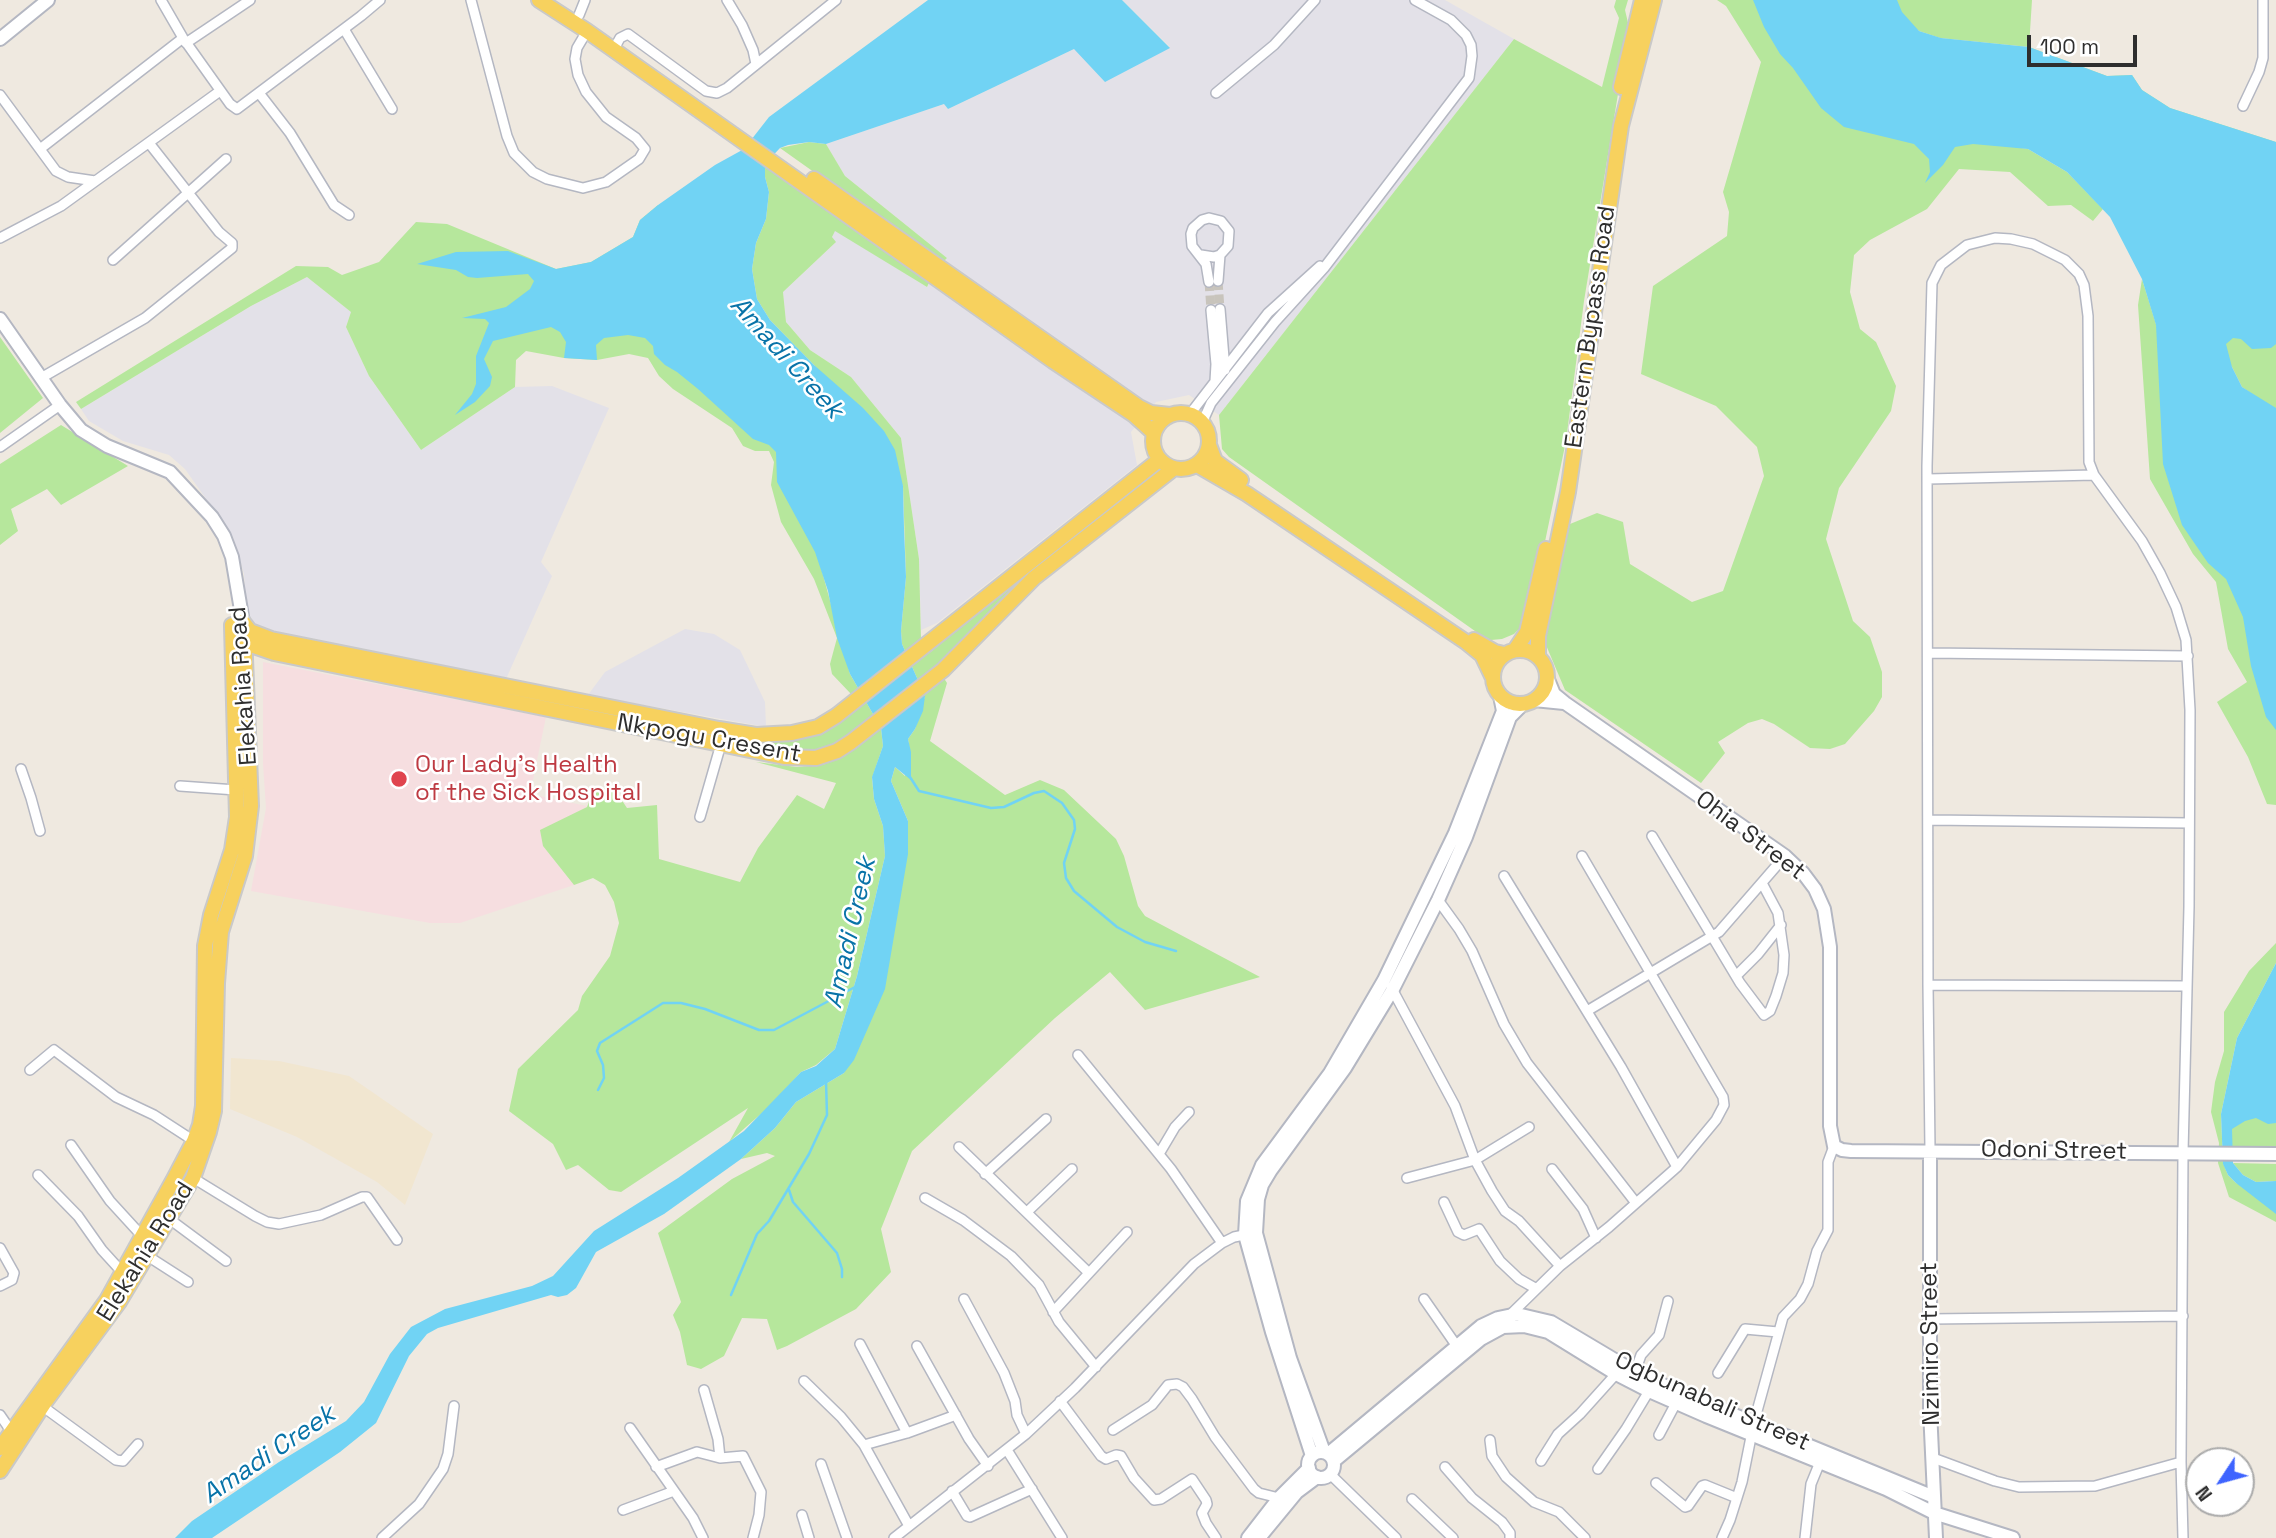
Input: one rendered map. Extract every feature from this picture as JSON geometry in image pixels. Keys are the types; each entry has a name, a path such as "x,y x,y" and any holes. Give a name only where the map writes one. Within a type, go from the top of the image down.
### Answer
{"main road":[{"path":"539,0 616,46"},
{"path":"553,0 579,15 616,46 781,161 1054,361 1134,415 1154,433"},
{"name":"Eastern Bypass Road","path":"1509,652 1527,632 1550,533 1568,430 1602,192 1625,65 1642,0"},
{"name":"Eastern Bypass Road","path":"1538,656 1538,636 1568,492 1621,126 1654,0"},
{"path":"781,161 1139,407 1151,413 1196,419 1208,434 1215,461 1237,477 1475,640 1509,652 1525,650 1538,656 1545,665 1548,677 1545,689 1528,702 1510,702 1500,696 1482,655 1466,642 1247,494 1197,465"},
{"path":"1170,415 1158,424 1154,433 1153,444 1159,460 1173,469 1185,470 1197,465 1205,456 1209,445"},
{"name":"Nkpogu Cresent","path":"245,643 756,735 781,735 809,730 836,716 1159,460"},
{"name":"Nkpogu Cresent","path":"238,624 272,646 721,744 802,759 826,756 850,742 943,670 1034,578 1173,469"},
{"name":"Elekahia Road","path":"0,1471 42,1406 119,1302 193,1178 207,1142 214,1111 221,932 245,856 251,806 247,668 245,643 238,624"},
{"name":"Elekahia Road","path":"0,1448 107,1300 194,1141 204,1106 205,946 211,915 232,850 237,817 233,657 238,624"},
{"path":"233,657 245,643"},
{"path":"247,668 272,646"},
{"path":"1492,676 1495,664 1509,652"}],"street":[{"path":"0,39 48,0"},
{"path":"161,0 184,40 220,91 237,109 380,0"},
{"path":"40,149 184,40 250,0"},
{"path":"471,0 507,136 514,153 521,162 547,179 583,188 606,182 639,159 645,149 636,138 606,117 586,92 578,75 575,59 577,48 587,31"},
{"path":"579,15 585,0"},
{"path":"727,0 742,25 756,64"},
{"path":"616,46 623,35 630,35 706,91 721,93 836,0"},
{"path":"1216,93 1274,45 1315,0"},
{"path":"1196,419 1220,384 1324,268 1469,78 1472,56 1466,35 1451,20 1415,0"},
{"path":"2243,106 2263,58 2263,0"},
{"path":"344,29 392,109"},
{"path":"0,238 61,206 220,91"},
{"path":"259,93 290,133 334,205 349,215"},
{"path":"0,95 62,176 95,181"},
{"path":"41,378 135,324 232,248 232,243 219,232 149,143"},
{"path":"113,260 226,159"},
{"path":"1209,218 1221,221 1229,231 1229,245 1220,255 1214,282 1201,255 1192,246 1191,233 1197,223 1209,218"},
{"path":"1930,1150 1928,479 1932,282 1936,273 1955,253 1967,245 1995,238 2033,244 2065,260 2079,274 2084,285 2088,316 2089,462 2094,475 2143,541 2161,573 2176,607 2186,640 2189,823 2183,1155 2183,1538"},
{"path":"1201,255 1220,255"},
{"path":"1196,419 1211,403 1225,369 1268,313 1332,256"},
{"path":"1220,384 1216,364 1216,309 1225,369"},
{"name":"Elekahia Road","path":"0,319 60,405 81,430 98,441 165,468 212,517 224,536 232,557 237,589 238,624"},
{"path":"0,447 60,405"},
{"path":"1928,479 2094,475"},
{"path":"1928,653 2188,656"},
{"name":"Ohia Street","path":"1548,677 1554,694 1565,703 1785,856 1815,889 1822,901 1828,923 1830,947 1830,1126 1834,1146"},
{"path":"1388,984 1438,901 1503,711 1500,696"},
{"path":"1396,1538 1322,1463 1250,1234 1262,1185 1345,1069 1461,835 1510,717 1528,702 1565,703"},
{"path":"700,817 721,744"},
{"path":"21,769 40,831"},
{"path":"180,786 236,790"},
{"path":"1929,820 2189,823"},
{"path":"1652,836 1736,976 1762,1014 1766,1015 1783,973 1784,940 1778,913 1762,883"},
{"path":"1510,1315 1560,1266 1677,1167 1716,1120 1724,1100 1582,856"},
{"path":"1587,1011 1712,937 1727,924 1785,856"},
{"path":"1504,876 1587,1011 1677,1167"},
{"path":"1438,901 1472,951 1504,1024 1527,1063 1636,1203"},
{"path":"1736,976 1781,925"},
{"path":"1388,984 1455,1106 1475,1160 1501,1206 1519,1221 1560,1266"},
{"path":"1928,985 2187,986"},
{"path":"30,1070 54,1050 116,1097 153,1115 194,1141"},
{"path":"1078,1055 1159,1154 1222,1243"},
{"path":"1159,1154 1175,1127 1189,1112"},
{"path":"985,1174 1046,1119"},
{"path":"1407,1178 1475,1160 1530,1127"},
{"path":"71,1144 110,1201 142,1236"},
{"path":"1722,1538 1737,1498 1783,1317 1808,1284 1817,1251 1828,1230 1828,1162 1834,1146"},
{"name":"Odoni Street","path":"1834,1146 1851,1151 2276,1154"},
{"path":"959,1147 1089,1273"},
{"name":"Nzimiro Street","path":"1930,1150 1930,1319 1936,1538"},
{"path":"1027,1212 1072,1169"},
{"path":"1552,1169 1583,1209 1596,1238"},
{"path":"38,1175 78,1216 107,1257 122,1272"},
{"path":"193,1178 267,1222 279,1224 321,1214 367,1197 397,1240"},
{"path":"925,1198 963,1220 1011,1256 1039,1285 1053,1312 1096,1367"},
{"path":"1444,1202 1458,1232 1464,1235 1479,1229 1500,1261 1535,1289"},
{"path":"168,1218 226,1261"},
{"path":"1053,1312 1127,1232"},
{"path":"894,1538 1026,1434 1096,1367 1194,1264 1222,1243 1250,1234"},
{"path":"0,1248 14,1276 0,1286"},
{"path":"146,1255 188,1282"},
{"path":"964,1299 1004,1373 1026,1434"},
{"path":"1424,1299 1456,1345"},
{"path":"1527,1300 1530,1316"},
{"path":"1635,1372 1641,1355 1659,1335 1668,1301"},
{"name":"Ogbunabali Street","path":"1259,1538 1322,1463 1456,1345 1481,1326 1510,1315 1530,1316 1551,1322 1635,1372 1820,1462 1893,1492 1934,1513 2013,1538"},
{"path":"1930,1319 2183,1316"},
{"name":"Ogbunabali Street","path":"1248,1538 1279,1498 1463,1352 1503,1327 1524,1326 1548,1332 1616,1374 1676,1403 1753,1428 1934,1497"},
{"path":"1718,1373 1745,1329 1778,1332"},
{"path":"860,1344 907,1433"},
{"path":"917,1346 969,1440 988,1466"},
{"path":"1541,1461 1558,1434 1616,1374"},
{"path":"804,1381 864,1445 909,1526"},
{"path":"1113,1430 1152,1405 1163,1388 1177,1384 1183,1387 1192,1399 1215,1437 1254,1489 1258,1493 1279,1498"},
{"path":"704,1390 718,1439 720,1458"},
{"path":"1598,1469 1649,1391"},
{"path":"1060,1401 1101,1456 1121,1456 1134,1478 1154,1500 1161,1499 1192,1479 1206,1500 1207,1504 1202,1513 1216,1538"},
{"path":"1659,1435 1676,1403"},
{"path":"42,1406 116,1460 123,1461 138,1444"},
{"path":"382,1538 418,1504 443,1469 449,1454 454,1406"},
{"path":"0,1415 11,1431"},
{"path":"864,1445 956,1415"},
{"path":"630,1428 693,1518 703,1538"},
{"path":"1490,1440 1492,1456 1506,1477 1534,1502 1559,1512 1585,1538"},
{"path":"1007,1450 1062,1538"},
{"path":"656,1467 697,1452 720,1458 744,1456 761,1492 753,1538"},
{"path":"1933,1458 1995,1481 2020,1487 2095,1486 2181,1462"},
{"path":"1805,1538 1811,1484 1820,1462"},
{"path":"821,1464 847,1538"},
{"path":"1445,1467 1472,1498 1502,1522 1510,1533 1510,1538"},
{"path":"1906,1486 1921,1483 1933,1476"},
{"path":"1656,1483 1685,1507 1705,1485 1737,1498"},
{"path":"953,1491 970,1517 1032,1489"},
{"path":"623,1510 674,1491"},
{"path":"1412,1499 1453,1538"},
{"path":"802,1515 808,1538"}],"shaded area":[{"path":"1122,0 1445,0 1514,39 1219,415 1189,395 1156,402 1131,432 1137,465 937,623 921,630 919,559 901,438 851,377 810,350 786,322 783,292 835,243 832,237 835,230 927,287 947,258 845,176 826,144 944,104 948,109 1074,49 1170,47"},
{"path":"307,277 351,312 346,327 369,376 421,450 515,387 552,386 609,408 541,562 552,576 506,679 259,628 249,619 246,609 244,574 233,537 185,469 169,455 123,441 89,421 81,409 251,306"},
{"path":"685,629 714,634 740,650 765,702 766,727 588,695 605,672"},
{"name":"Our Lady's Health of the Sick Hospital","path":"263,662 546,717 530,794 587,806 543,846 574,885 460,923 430,923 251,891 266,808"},
{"path":"231,1058 279,1061 349,1076 433,1134 405,1205 377,1182 297,1137 230,1109"}],"green space":[{"path":"1616,0 1628,0 1625,10 1629,27 1584,301 1566,441 1533,599 1522,626 1514,634 1491,640 1229,457 1222,449 1219,415 1514,39 1602,87 1619,18 1614,7"},
{"path":"1717,0 1768,0 1960,138 2028,149 2067,172 2103,209 2093,221 2071,205 2048,206 2010,172 1959,169 1927,209 1870,240 1854,255 1850,292 1860,329 1876,342 1896,386 1891,411 1839,488 1826,539 1853,621 1870,637 1882,672 1882,697 1874,711 1845,744 1830,749 1810,748 1762,719 1748,723 1718,742 1725,753 1701,783 1565,690 1543,638 1570,524 1597,513 1623,522 1630,564 1692,602 1723,591 1764,476 1757,447 1716,406 1641,374 1653,286 1727,236 1729,212 1723,192 1761,62 1726,6"},
{"path":"1867,0 2032,0 2029,47 1940,38 1919,31"},
{"path":"2029,47 2107,76 2132,75 2142,90 2170,108 2276,142 2276,411 2242,387 2232,367"},
{"path":"809,142 826,144 845,176 947,258 942,263 780,148"},
{"path":"765,164 931,279 927,287 835,231 832,237 836,242 783,292 786,322 810,350 851,377 901,438 919,559 921,640 928,654 1156,467 1162,472 1021,582 936,666 947,683 930,741 1005,795 1040,780 1064,790 1116,839 1124,856 1138,906 1145,916 1260,977 1145,1010 1110,972 1055,1018 912,1151 881,1229 891,1272 856,1309 777,1350 767,1319 742,1318 724,1356 701,1369 687,1365 680,1332 673,1315 681,1302 658,1233 732,1179 775,1156 767,1153 741,1159 775,1128 796,1102 844,1073 908,821 891,781 895,767 905,776 910,752 908,739 915,729 925,696 902,644 906,577 903,486 814,365 770,320 757,299 752,269 756,243 766,219 769,192"},
{"path":"658,205 635,318 774,441 796,476 850,674 881,728 883,746 872,778 874,799 883,826 885,856 857,976 835,1049 816,1065 801,1072 771,1105 729,1142 748,1108 621,1192 609,1190 578,1165 566,1170 553,1144 509,1111 518,1069 578,1010 582,996 610,956 619,923 614,902 605,885 593,878 574,885 543,846 540,830 587,807 595,787 615,790 627,808 657,805 659,859 740,882 758,848 797,795 824,809 836,783 756,762 797,767 822,765 842,757 868,739 864,722 839,744 817,752 795,752 718,737 719,734 768,742 795,741 827,729 857,710 851,694 832,674 830,664 837,638 814,579 781,522 771,485 774,462 769,451 755,451 743,446 732,428 673,389 659,376 648,358 629,354 597,360 564,358 526,351 516,360 515,387 421,450 369,376 346,327 351,312 307,277 251,306 81,409 76,402 296,266 328,267 342,275 379,262 416,222 447,224 556,269 591,262 633,237 640,220"},
{"path":"2142,279 2276,712 2276,805 2267,804 2248,757 2217,702 2247,682 2228,649 2216,582 2193,554 2150,479 2138,305"},
{"path":"0,337 43,398 0,433"},
{"path":"61,425 128,466 61,505 47,489 11,509 18,531 0,545 0,464"},
{"path":"2276,943 2276,963 2237,1038 2221,1114 2223,1163 2228,1175 2236,1183 2276,1196 2276,1222 2229,1197 2218,1163 2219,1143 2211,1112 2215,1082 2224,1051 2224,1012 2249,971"},
{"path":"2276,1007 2276,1146 2232,1146 2232,1128"},
{"path":"2233,1163 2276,1164 2276,1181 2256,1182 2243,1175"}],"water":[{"name":"Amadi Creek","path":"928,0 1122,0 1170,48 1105,82 1074,49 948,109 944,104 826,144 809,142 788,145 780,148 765,164 769,192 766,219 756,243 752,269 757,299 770,320 814,365 863,408 884,431 895,450 903,486 906,577 902,644 925,696 923,711 908,739 911,780 895,767 891,781 908,821 908,854 885,989 854,1060 844,1073 796,1102 775,1128 741,1159 664,1214 596,1252 576,1288 567,1295 551,1295 438,1328 427,1334 409,1356 376,1423 340,1452 212,1538 175,1538 192,1521 279,1462 346,1421 364,1402 390,1354 411,1327 445,1309 532,1286 553,1276 594,1231 678,1178 744,1131 801,1072 816,1066 835,1049 857,976 885,856 883,826 874,799 872,777 883,746 881,728 850,674 837,638 828,591 815,552 777,482 776,452 769,445 753,439 698,389 665,365 654,354 653,346 645,338 628,335 604,338 596,345 597,360 564,358 566,342 560,332 551,327 493,341 484,359 492,377 490,386 475,402 455,415 472,394 476,384 476,356 489,323 485,319 462,318 506,307 530,289 534,281 528,274 477,278 468,277 456,270 417,264 456,252 508,251 556,269 591,262 633,237 640,220 658,205 715,165 744,149 769,117"},
{"path":"1753,0 1897,0 1902,12 1919,31 1941,38 2029,47 2107,76 2132,75 2142,90 2170,108 2276,142 2276,344 2271,348 2252,349 2241,339 2233,338 2226,344 2232,367 2242,387 2276,408 2276,730 2266,717 2251,666 2243,617 2226,579 2208,563 2182,525 2163,464 2156,325 2142,279 2110,217 2067,172 2028,149 1973,144 1955,147 1943,165 1925,183 1930,172 1929,159 1914,144 1844,127 1821,108 1780,54 1764,27"},
{"path":"2276,963 2276,1123 2268,1124 2256,1118 2232,1129 2233,1163 2243,1175 2256,1182 2276,1181 2276,1214 2228,1175 2223,1164 2221,1114 2237,1038"}],"waterway":[{"path":"910,777 919,791 991,808 1004,807 1044,791 1062,803 1074,820 1075,829 1064,863 1066,878 1074,891 1117,927 1145,942 1176,951"},
{"name":"Amadi Creek","path":"598,1090 604,1078 603,1065 597,1051 600,1043 663,1003 681,1003 705,1009 759,1030 774,1030 855,987"},
{"path":"731,1295 757,1234 769,1221 809,1154 827,1115 826,1081"},
{"path":"789,1190 793,1202 837,1253 842,1277"}],"tunnel":[{"path":"1218,281 1220,309"},
{"path":"1209,282 1211,310"}],"place":[{"name":"Our Lady's Health of the Sick Hospital","path":"399,779"}]}
